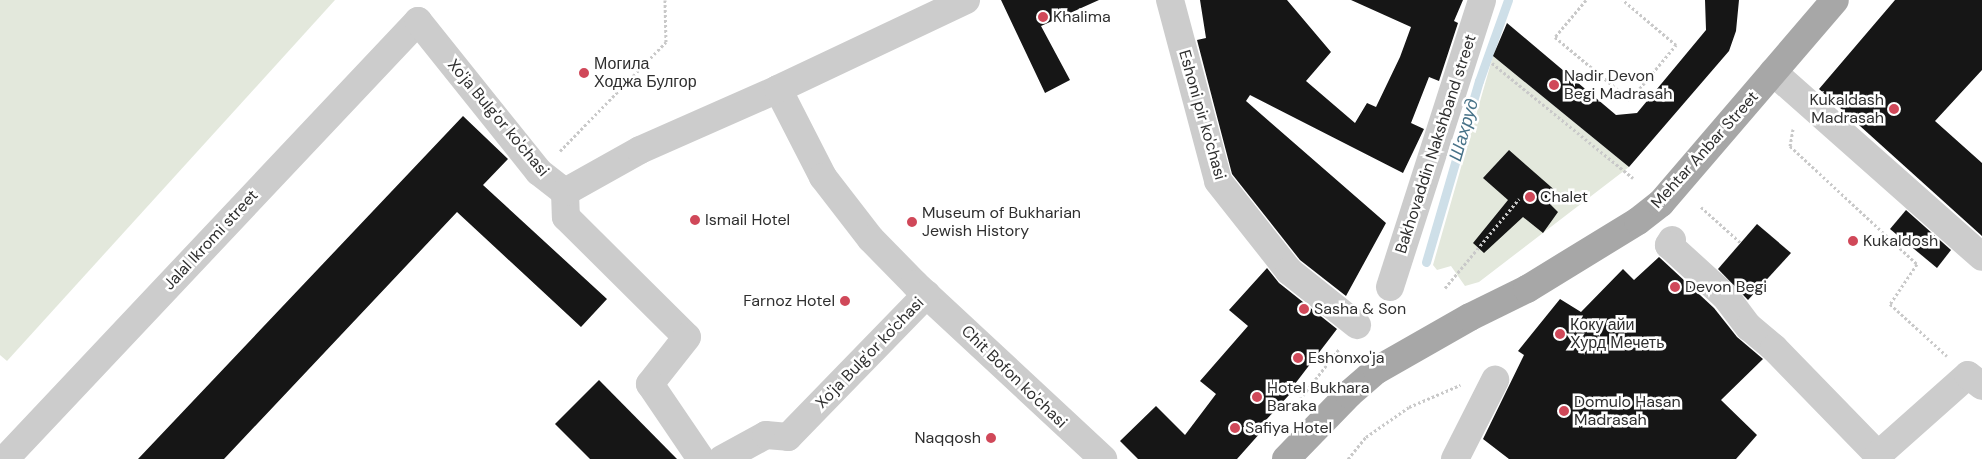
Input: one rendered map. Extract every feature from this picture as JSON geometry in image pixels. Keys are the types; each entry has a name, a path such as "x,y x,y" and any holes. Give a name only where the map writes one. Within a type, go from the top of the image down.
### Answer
{"main road":[{"name":"Mehtar Anbar Street","path":"1286,459 1349,394 1377,370 1470,317 1527,289 1638,222 1661,203 1835,0"}],"street":[{"path":"701,459 650,384 687,337 566,217 565,192 640,150 778,89 966,0"},
{"name":"Eshoni pir ko'chasi","path":"1170,0 1218,181 1288,271 1357,325"},
{"name":"Bakhovaddin Nakshband street","path":"1390,287 1482,0"},
{"name":"Xo'ja Bulg'or ko'chasi","path":"418,21 540,172 565,192"},
{"name":"Jalal Ikromi street","path":"5,459 418,21"},
{"path":"1773,72 1982,257"},
{"name":"Xo'ja Bulg'or ko'chasi","path":"722,459 766,435 788,437 927,294 871,239 823,177 778,89"},
{"path":"1672,240 1669,245 1726,297 1749,327 1774,348 1878,455 1975,380"},
{"name":"Chit Bofon ko'chasi","path":"927,294 1103,459"},
{"path":"1456,459 1495,380"},
{"path":"1436,459 1480,409"}],"path":[{"path":"540,172 666,42 664,0"},
{"path":"1586,0 1555,37 1630,100 1676,44 1623,0"},
{"path":"1629,4 1632,0"},
{"path":"1490,61 1633,178"},
{"path":"1798,95 1790,146 1917,264 1890,304 1975,380"},
{"path":"1445,288 1519,199"},
{"path":"1701,207 1741,243"},
{"path":"1296,404 1357,325"},
{"path":"1348,459 1366,436 1409,407 1461,384"}],"shaded area":[{"path":"0,0 335,0 7,361 0,355"},
{"path":"1493,56 1629,167 1479,282 1465,286 1451,266 1437,270 1433,265"}],"building":[{"path":"1001,0 1099,0 1041,26 1070,80 1045,93"},
{"path":"1200,0 1287,0 1331,52 1306,81 1355,123 1367,103 1376,107 1400,57 1411,27 1351,0 1463,0 1454,21 1458,23 1439,81 1429,77 1411,123 1424,129 1403,173 1250,95 1246,101 1386,223 1346,296 1300,260 1232,174 1197,40 1206,38"},
{"name":"Nadir Devon Begi Madrasah","path":"1705,0 1739,0 1736,31 1729,51 1629,167 1493,56 1507,23 1616,115 1637,113 1706,30"},
{"name":"Kukaldash Madrasah","path":"1895,0 1982,0 1982,70 1935,121 1982,163 1982,236 1819,89"},
{"path":"463,116 508,159 483,185 607,299 581,327 457,212 224,459 138,459"},
{"name":"Chalet","path":"1509,150 1558,193 1551,205 1558,212 1543,233 1523,217 1484,253 1473,243 1508,200 1483,178"},
{"path":"1906,210 1951,250 1937,268 1890,229"},
{"path":"1757,224 1791,253 1748,300 1718,269"},
{"path":"1659,257 1714,308 1737,337 1763,359 1721,400 1757,435 1736,459 1509,459 1483,439 1524,355 1518,351 1560,299 1581,312 1623,269 1634,280"},
{"path":"1267,268 1279,283 1337,329 1288,393 1289,395 1266,420 1269,423 1237,459 1138,459 1120,441 1156,406 1185,435 1216,394 1200,381 1248,326 1229,310"},
{"path":"599,380 677,459 590,459 555,424"}],"waterway":[{"name":"Шахруд","path":"1426,262 1479,81 1508,0"}],"place":[{"name":"Khalima","path":"1043,17"},
{"name":"Могила Ходжа Булгор","path":"584,73"},
{"name":"Nadir Devon Begi Madrasah","path":"1554,85"},
{"name":"Kukaldash Madrasah","path":"1894,109"},
{"name":"Chalet","path":"1530,197"},
{"name":"Ismail Hotel","path":"695,220"},
{"name":"Museum of Bukharian Jewish History","path":"912,222"},
{"name":"Kukaldosh","path":"1853,241"},
{"name":"Devon Begi","path":"1675,287"},
{"name":"Farnoz Hotel","path":"845,301"},
{"name":"Sasha & Son","path":"1304,309"},
{"name":"Коку айи Хурд Мечеть","path":"1560,334"},
{"name":"Eshonxo'ja","path":"1298,358"},
{"name":"Hotel Bukhara Baraka","path":"1257,397"},
{"name":"Domulo Hasan Madrasah","path":"1564,411"},
{"name":"Safiya Hotel","path":"1235,428"},
{"name":"Naqqosh","path":"991,438"}]}
